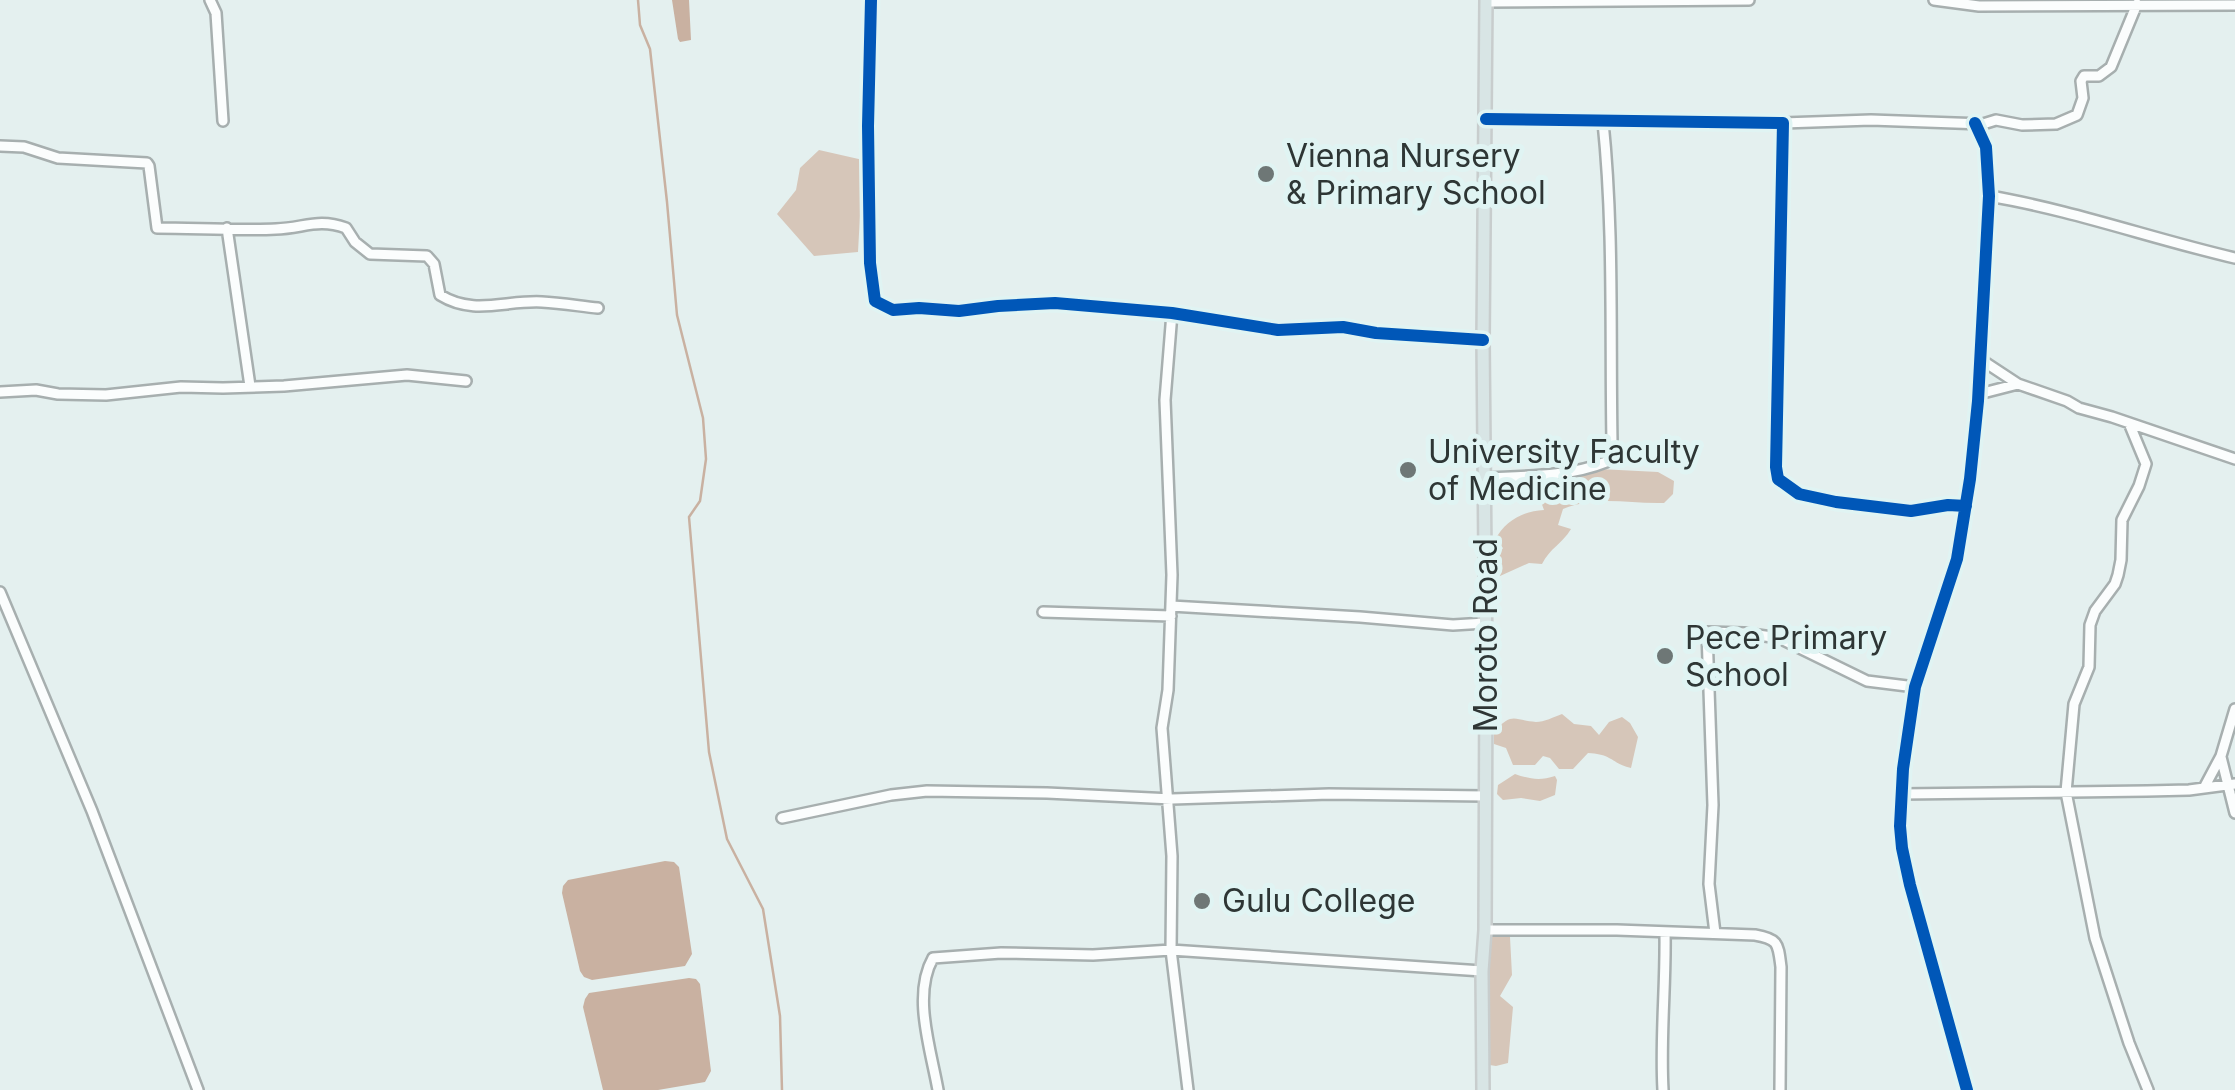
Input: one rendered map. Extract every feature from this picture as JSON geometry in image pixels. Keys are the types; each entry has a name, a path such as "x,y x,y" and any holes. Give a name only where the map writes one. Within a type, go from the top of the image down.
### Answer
{"main road":[{"name":"Moroto Road","path":"1482,1090 1486,1"}],"street":[{"path":"210,0 216,13 223,120"},
{"path":"871,0 870,263 874,301 882,306 893,310 959,311 1047,303 1172,313 1278,330 1343,328 1483,340"},
{"path":"1486,1 1749,0"},
{"path":"1934,0 1979,6 2235,5"},
{"path":"1486,119 1987,124 1998,120 2056,124 2077,115 2084,76 2099,76 2111,67 2137,4"},
{"path":"1485,478 1580,470 1606,462 1610,456 1612,345 1603,122"},
{"path":"1783,123 1778,479 1799,494 1836,502 1912,511 1966,506"},
{"path":"1967,1090 1902,848 1902,794 1915,687 1957,559 1966,506 1978,394 1990,196 1986,147 1975,123"},
{"path":"0,146 58,158 147,162 156,228 280,229 311,222 342,226 370,254 427,256 434,264 440,295 459,306 541,302 598,308"},
{"path":"1990,196 2235,258"},
{"path":"227,228 250,386"},
{"path":"1172,313 1165,400 1172,575 1168,690 1162,728 1172,856 1170,950 1188,1090"},
{"path":"1980,359 2018,384 2079,408 2235,459"},
{"path":"0,392 36,390 106,396 181,387 284,386 407,375 466,381"},
{"path":"1978,394 2018,384"},
{"path":"2129,423 2146,464 2122,520 2118,575 2090,625 2089,667 2074,704 2066,792 2095,938 2128,1042 2148,1090"},
{"path":"0,592 92,811 198,1090"},
{"path":"1042,612 1171,611 1360,617 1452,625 1485,623"},
{"path":"1716,934 1709,884 1713,806 1706,632 1779,638 1868,681 1915,687"},
{"path":"2206,786 2221,756 2235,709"},
{"path":"2221,756 2231,784 2235,813"},
{"path":"1902,794 2189,790 2231,784"},
{"path":"782,818 927,790 1166,799 1329,794 1486,796"},
{"path":"1485,930 1770,938 1776,943 1781,967 1780,1090"},
{"path":"1663,1090 1665,933"},
{"path":"938,1090 922,995 932,958 1170,950 1482,970"}],"shaded area":[{"path":"672,0 689,0 691,40 678,39"},
{"path":"819,150 863,160 858,252 814,256 777,214 796,190 800,168"},
{"path":"1599,469 1658,472 1674,481 1673,494 1664,503 1601,501 1563,509 1558,525 1571,529 1542,564 1529,563 1500,576 1495,570 1503,548 1495,540 1499,533 1515,518 1544,510 1540,499 1527,491 1531,482 1562,473"},
{"path":"1562,714 1574,724 1591,726 1599,735 1609,722 1622,717 1630,723 1638,737 1631,768 1603,755 1588,753 1573,769 1559,769 1543,756 1535,765 1513,765 1506,748 1494,744 1494,731 1510,719 1539,722"},
{"path":"1515,774 1535,779 1555,776 1555,795 1540,801 1503,800 1497,794 1498,785"},
{"path":"665,861 679,867 692,954 685,966 592,980 584,977 563,886 568,880"},
{"path":"1487,934 1510,937 1512,975 1500,996 1513,1007 1508,1063 1496,1066 1483,1064"},
{"path":"689,978 700,984 711,1071 705,1082 658,1090 603,1090 583,1007 589,993"}],"waterway":[{"path":"638,0 640,25 650,49 677,315 703,418 706,459 700,501 689,517 709,752 727,839 763,909 780,1016 782,1090"}],"cycle path":[{"path":"871,0 868,126 870,263 875,301 893,310 959,311 1055,303 1172,313 1278,330 1343,327 1483,340"},
{"path":"1486,119 1783,123 1778,479 1799,494 1836,502 1911,511 1966,506"},
{"path":"1967,1090 1910,885 1900,826 1903,769 1915,687 1957,559 1970,479 1989,196 1986,147 1975,123"}],"place":[{"name":"Vienna Nursery & Primary School","path":"1266,174"},
{"name":"University Faculty of Medicine","path":"1408,470"},
{"name":"Pece Primary School","path":"1665,656"},
{"name":"Gulu College","path":"1202,901"}]}
